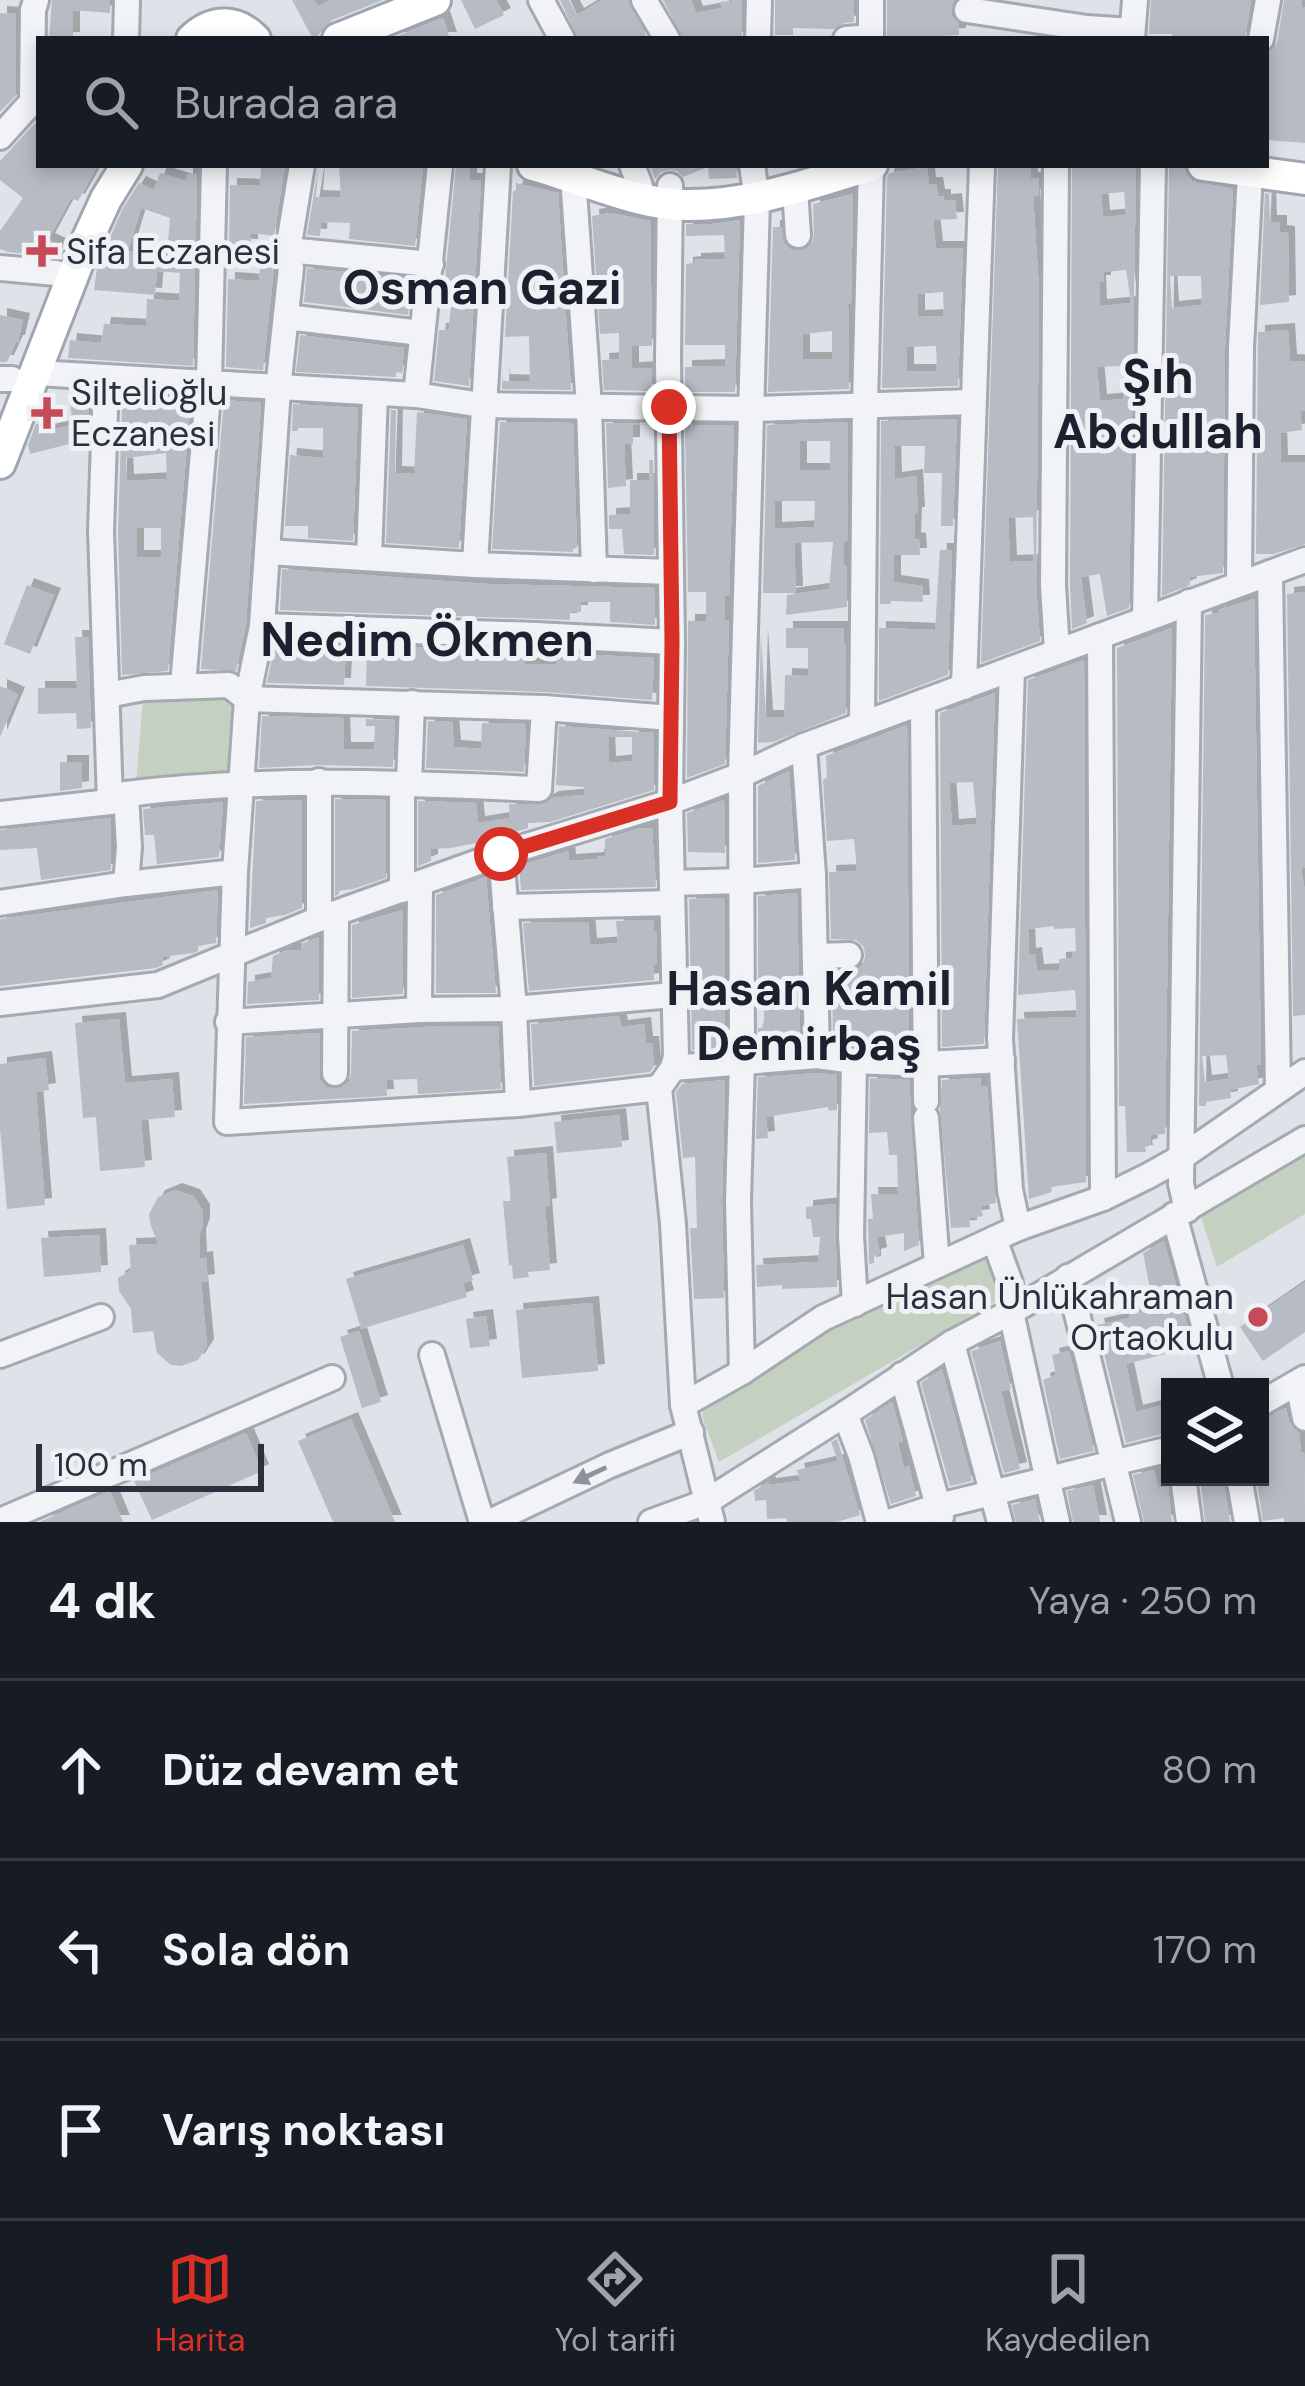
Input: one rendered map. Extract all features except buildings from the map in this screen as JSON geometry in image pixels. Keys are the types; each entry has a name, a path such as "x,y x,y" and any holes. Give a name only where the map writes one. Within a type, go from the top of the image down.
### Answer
{"main road":[{"path":"224,23 249,0"},
{"path":"345,36 435,0"},
{"path":"196,36 224,23 251,36"},
{"path":"1269,164 1305,160"},
{"path":"0,463 16,377 56,273 106,168"},
{"path":"0,412 125,168"},
{"path":"581,171 686,188 754,183 816,168"},
{"path":"754,183 795,188 861,168"},
{"path":"1268,168 1305,179"}],"street":[{"path":"0,137 35,98 36,0"},
{"path":"126,36 127,0"},
{"path":"541,0 558,36"},
{"path":"645,0 665,36"},
{"path":"758,36 759,0"},
{"path":"863,36 872,0"},
{"path":"965,36 966,5 1132,35 1136,0"},
{"path":"1262,36 1268,0"},
{"path":"183,686 209,382 214,168"},
{"path":"302,168 288,250 291,268 262,626 247,699 231,956 227,1122 518,1104 742,1062 817,1056 926,1064 1002,1060"},
{"path":"416,395 440,168"},
{"path":"475,566 498,168"},
{"path":"862,724 871,168"},
{"path":"964,687 982,168"},
{"path":"1055,168 1053,585 1057,651"},
{"path":"1145,619 1153,168"},
{"path":"1239,584 1241,348 1258,168"},
{"path":"581,171 594,570"},
{"path":"742,1372 738,1201 741,775 754,183"},
{"path":"653,185 669,407 676,1057 666,1078 682,1405 709,1512"},
{"path":"795,188 798,235"},
{"path":"288,250 430,264"},
{"path":"0,268 56,273"},
{"path":"286,317 421,333"},
{"path":"16,377 209,382 416,395 482,405 752,409 972,403"},
{"path":"106,379 100,531 107,695 118,798 129,847 126,884"},
{"path":"368,558 375,394"},
{"path":"268,552 475,566 670,572"},
{"path":"0,1003 158,986 328,916 501,854 670,802 804,746 1305,560"},
{"path":"1270,573 1278,1089"},
{"path":"1189,602 1180,1212 1219,1378"},
{"path":"262,626 672,642"},
{"path":"1100,636 1103,1198"},
{"path":"1012,669 1000,1039 1010,1190 1006,1234 1011,1312 1058,1522"},
{"path":"107,695 144,688 229,685 247,699 544,708 671,718"},
{"path":"923,702 926,1109 937,1265"},
{"path":"412,703 405,784 419,1010"},
{"path":"0,814 241,783 539,789 544,708"},
{"path":"804,746 817,1056"},
{"path":"319,782 337,1016 335,1072"},
{"path":"501,854 518,1104"},
{"path":"0,903 235,872"},
{"path":"505,907 813,875"},
{"path":"816,956 849,955"},
{"path":"228,1022 514,1009 673,995"},
{"path":"854,1061 851,1236 855,1304"},
{"path":"682,1405 823,1318 1006,1234 1103,1198 1183,1157 1305,1072"},
{"path":"651,1522 709,1512 952,1343 1305,1139"},
{"path":"1068,1277 1128,1522"},
{"path":"0,1355 101,1317"},
{"path":"952,1343 1000,1522"},
{"path":"432,1355 486,1522 691,1432"},
{"path":"902,1375 941,1514"},
{"path":"0,1521 332,1378"},
{"path":"1269,1399 1301,1380 1305,1418"},
{"path":"845,1414 879,1522"},
{"path":"889,1522 941,1514 993,1493 1161,1451"},
{"path":"1184,1486 1189,1522"},
{"path":"1240,1486 1246,1522"}],"green space":[{"path":"235,696 229,780 136,785 143,698"},
{"path":"1305,1146 1305,1214 1217,1267 1199,1211"},
{"path":"981,1251 994,1270 1000,1299 719,1462 702,1416 704,1405 798,1336"}],"place":[{"name":"Sifa Eczanesi","path":"42,251"},
{"name":"Siltelioğlu Eczanesi","path":"47,413"},
{"name":"Hasan Ünlükahraman Ortaokulu","path":"1258,1317"}],"district":[{"name":"Osman Gazi","path":"482,287"},
{"name":"Şıh Abdullah","path":"1158,404"},
{"name":"Nedim Ökmen","path":"427,639"},
{"name":"Hasan Kamil Demirbaş","path":"809,1016"}],"route":[{"path":"501,854 670,802 669,407"}]}
